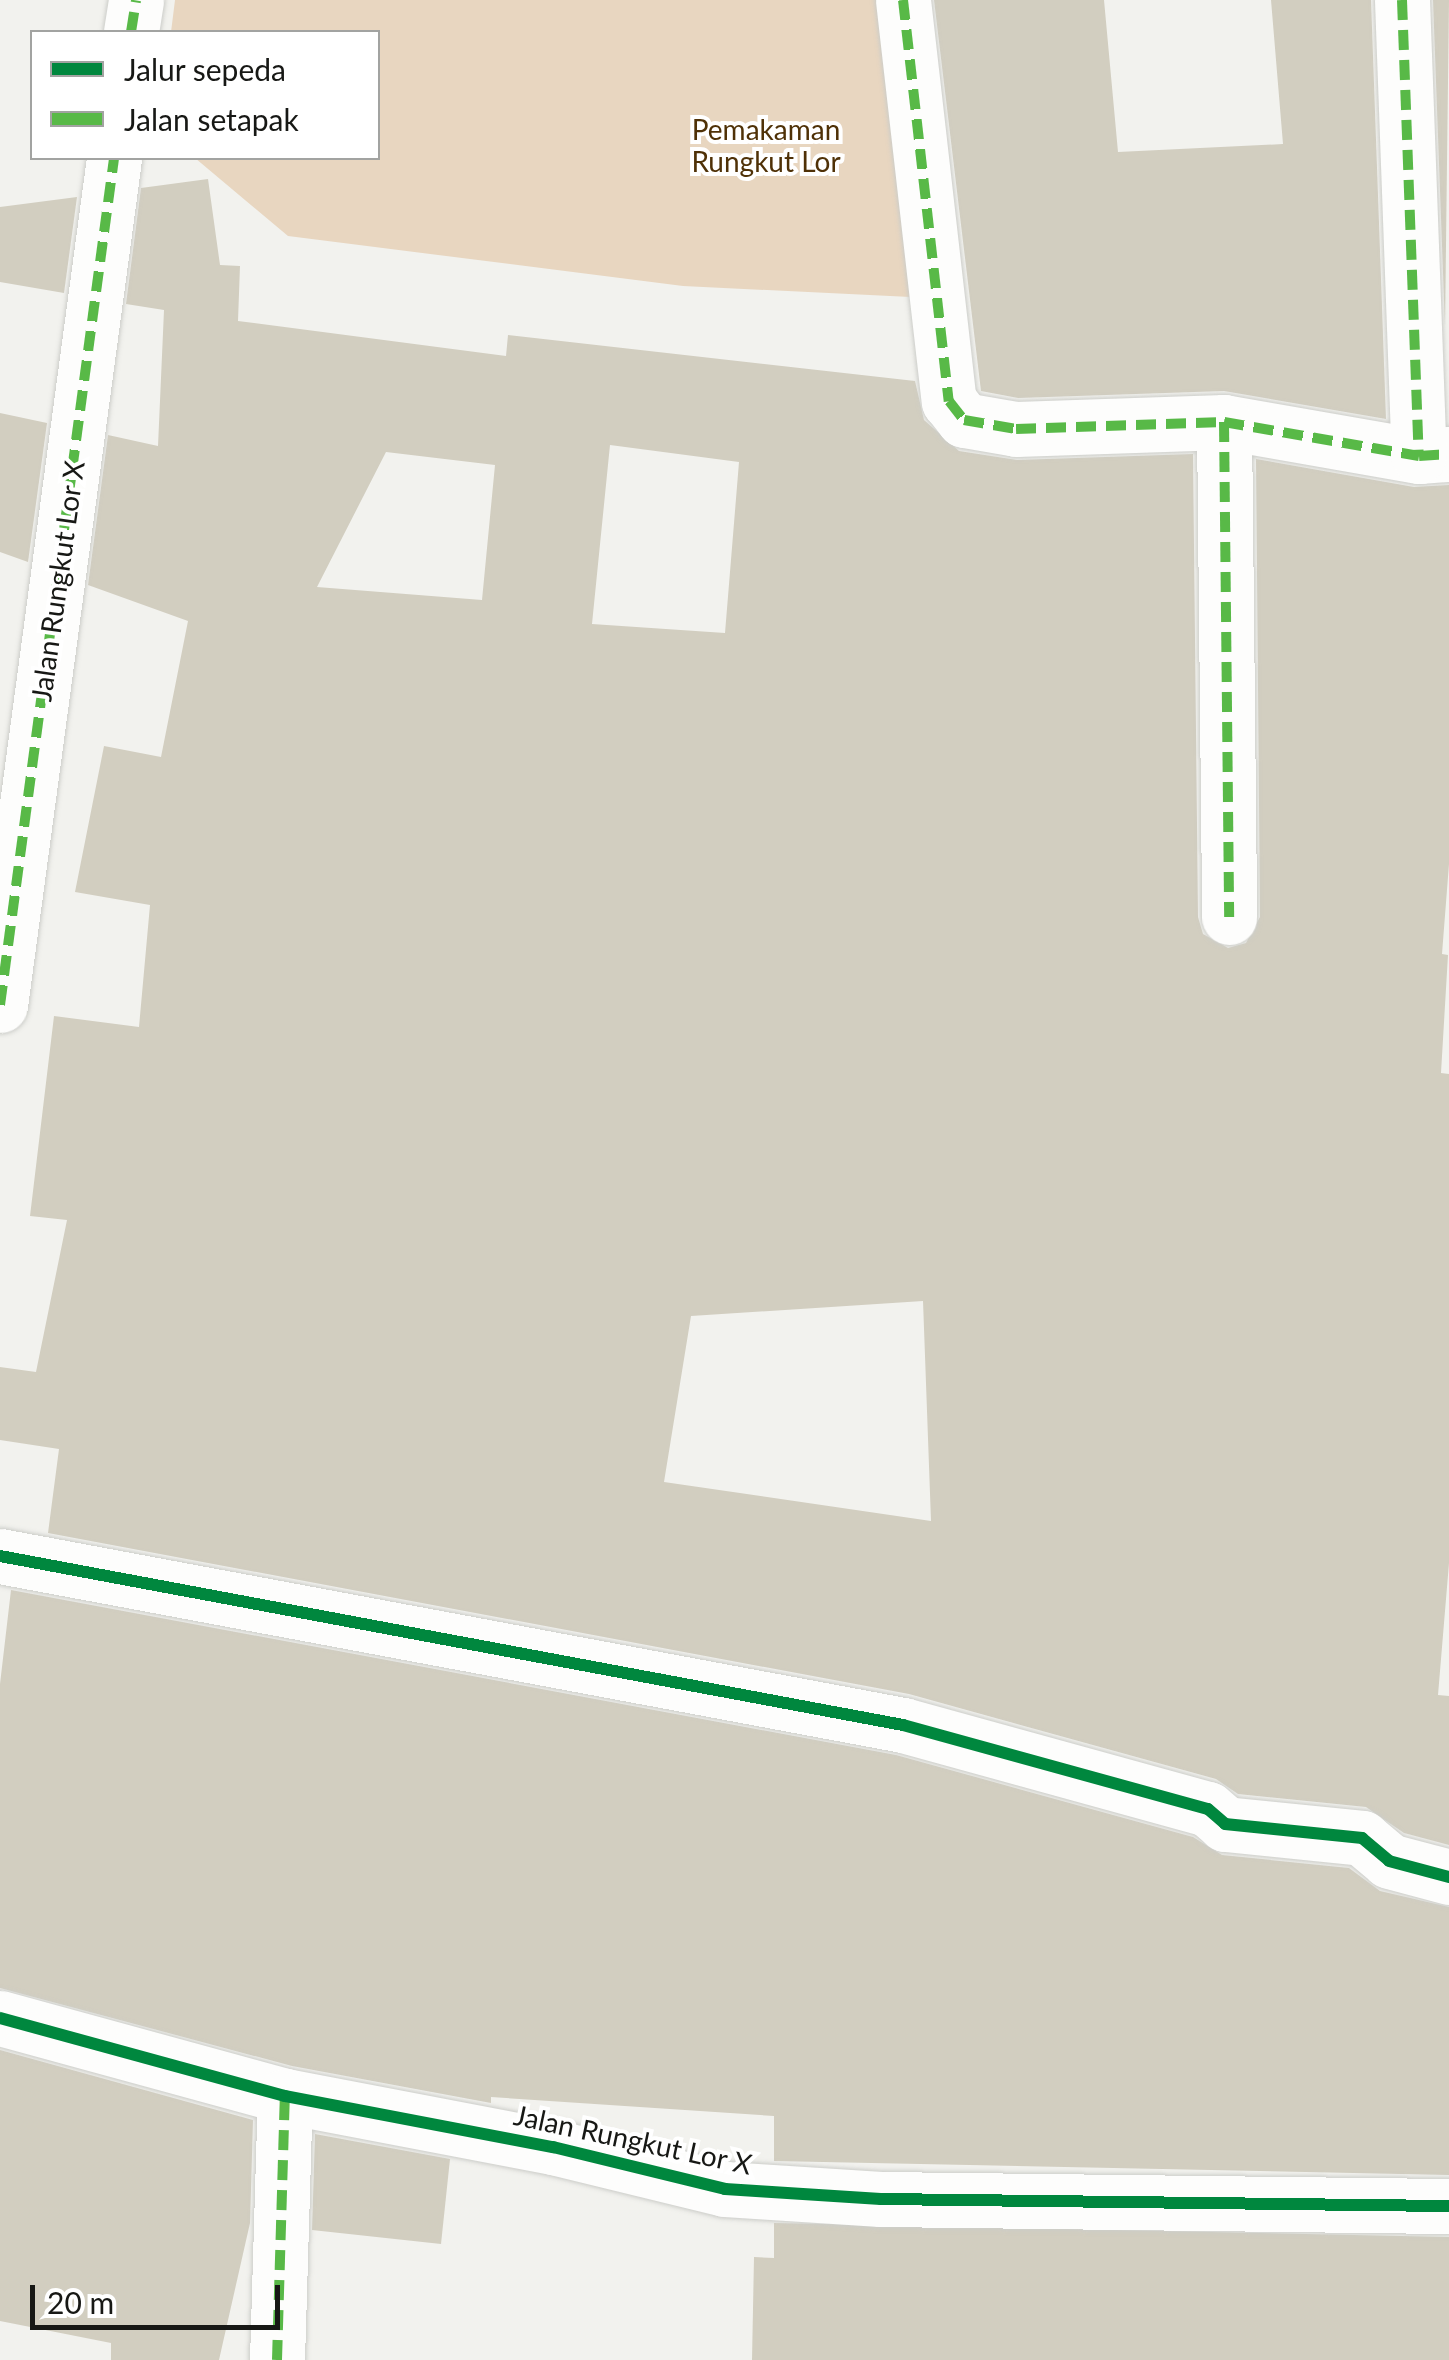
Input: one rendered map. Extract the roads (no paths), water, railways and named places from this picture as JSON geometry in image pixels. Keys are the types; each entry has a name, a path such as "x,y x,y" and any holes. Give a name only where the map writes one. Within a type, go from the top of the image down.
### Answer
{"street":[{"path":"131,30 136,0"},
{"path":"903,0 950,400 964,420 1016,430 1224,422 1434,455 1402,0"},
{"name":"Jalan Rungkut Lor X","path":"0,1004 114,160"},
{"path":"1224,422 1229,917"},
{"path":"0,1556 903,1725 1208,1809 1225,1824 1362,1838 1389,1861 1449,1877"},
{"name":"Jalan Rungkut Lor X","path":"0,2018 286,2096 553,2147 725,2189 881,2199 1449,2206"},
{"path":"277,2360 286,2096"}],"park label":[{"name":"Pemakaman Rungkut Lor","path":"766,145"}]}
